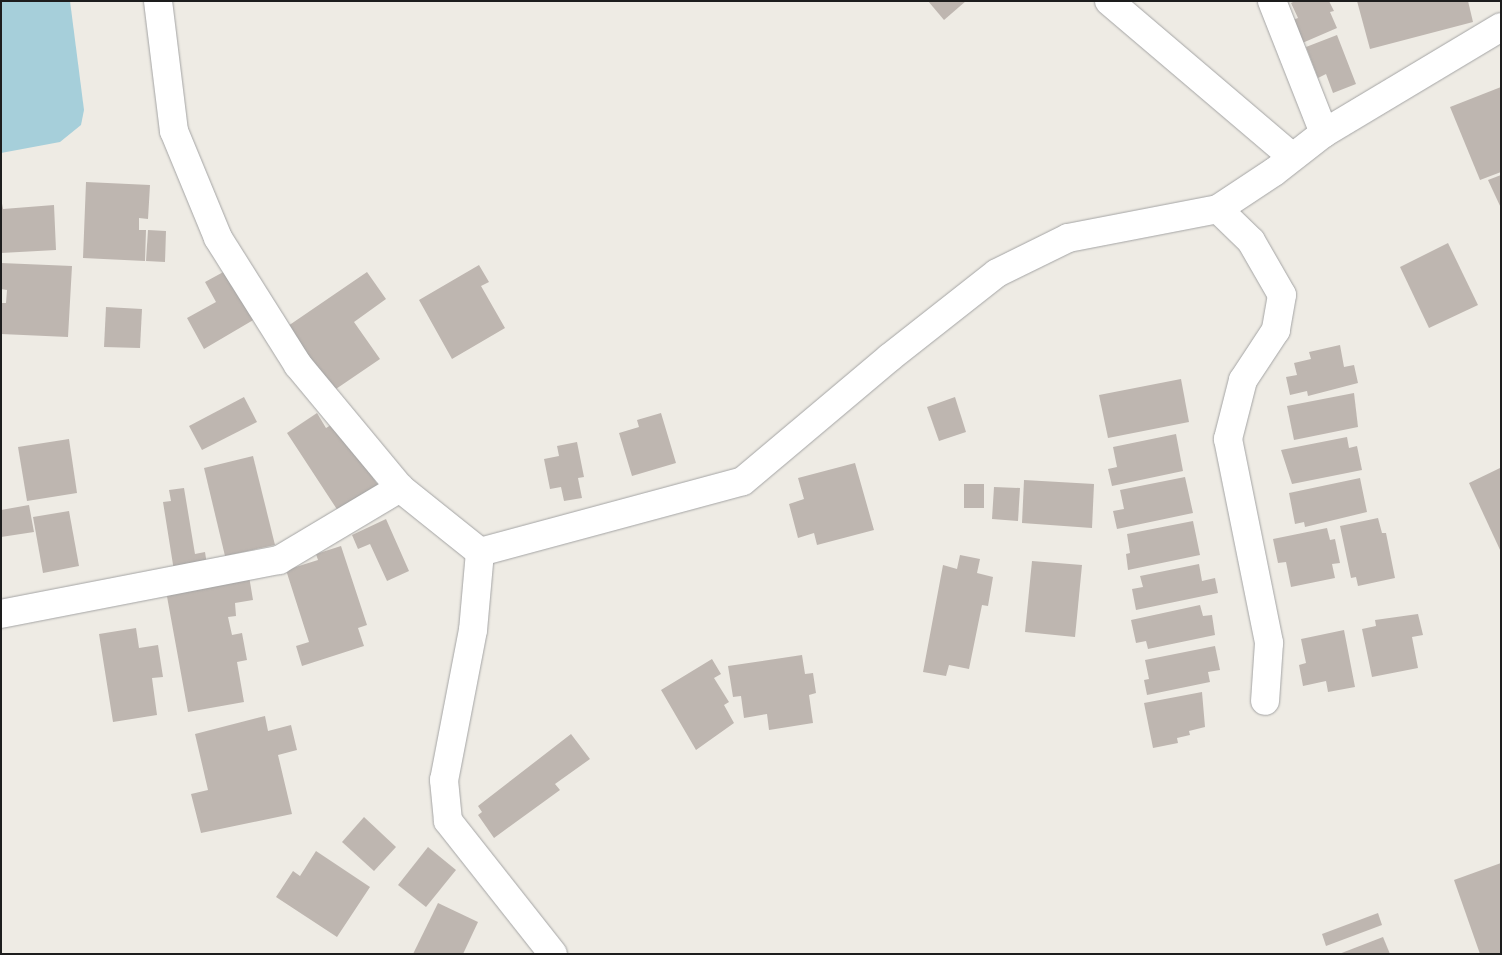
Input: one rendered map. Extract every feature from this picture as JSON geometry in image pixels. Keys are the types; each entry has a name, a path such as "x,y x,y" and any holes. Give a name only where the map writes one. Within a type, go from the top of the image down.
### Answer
{"street":[{"path":"158,1 174,131 218,238 298,365 400,488 480,552"},
{"path":"1109,1 1291,156"},
{"path":"1272,1 1324,132"},
{"path":"480,552 743,480 889,358 997,273 1068,238 1218,209 1274,172 1291,156 1324,132 1501,27"},
{"path":"1218,209 1251,241 1282,295 1276,330 1243,380 1228,439 1269,643 1265,701"},
{"path":"1,614 279,560 400,488"},
{"path":"480,552 473,630 444,780 448,821 553,954"}],"water":[{"path":"1,1 70,1 84,110 81,125 60,142 1,153"}],"building":[{"path":"928,1 966,1 944,20"},
{"path":"1295,1 1329,1 1334,11 1330,12 1337,28 1300,44 1290,21 1298,18 1291,3"},
{"path":"1357,1 1468,1 1473,22 1370,49"},
{"path":"1337,35 1356,84 1333,93 1326,74 1318,78 1306,47"},
{"path":"1501,87 1501,172 1480,180 1450,107"},
{"path":"1501,175 1501,208 1488,180"},
{"path":"86,182 150,185 148,219 139,218 139,230 146,230 145,261 83,258"},
{"path":"1,198 3,209 54,205 56,250 1,253"},
{"path":"148,230 166,231 165,262 146,261"},
{"path":"1448,243 1478,305 1429,328 1400,267"},
{"path":"1,263 72,266 68,337 1,334 1,303 6,303 7,290 1,289"},
{"path":"479,265 489,282 481,286 505,328 452,359 419,300"},
{"path":"227,270 255,319 204,349 187,318 216,302 205,282"},
{"path":"367,272 386,299 354,322 380,359 333,391 288,326"},
{"path":"106,307 142,309 140,348 104,347"},
{"path":"1340,345 1344,367 1354,365 1358,383 1308,396 1307,391 1290,395 1286,377 1297,375 1294,363 1311,359 1309,352"},
{"path":"1181,379 1189,422 1108,438 1099,395"},
{"path":"1354,393 1358,427 1294,440 1287,406"},
{"path":"244,397 257,422 202,450 189,426"},
{"path":"955,397 966,432 939,441 927,407"},
{"path":"317,413 326,428 336,422 382,491 342,517 287,433"},
{"path":"661,413 676,463 632,476 619,433 639,427 637,420"},
{"path":"1176,434 1183,471 1112,486 1108,469 1117,467 1113,447"},
{"path":"1347,437 1349,448 1357,446 1362,470 1292,484 1281,450"},
{"path":"69,439 77,493 27,501 18,447"},
{"path":"577,442 584,477 578,478 582,498 564,501 561,487 550,489 544,459 559,456 557,446"},
{"path":"253,456 275,545 225,556 204,468"},
{"path":"855,463 874,530 817,545 814,533 798,538 789,504 804,499 798,478"},
{"path":"1501,469 1501,552 1469,483"},
{"path":"1185,477 1193,513 1117,529 1113,511 1124,509 1120,490"},
{"path":"1360,478 1367,512 1305,527 1304,522 1295,524 1289,493"},
{"path":"1024,480 1094,484 1092,528 1022,523"},
{"path":"964,484 984,484 984,508 964,508"},
{"path":"994,487 1020,488 1018,521 992,519"},
{"path":"184,488 195,554 205,552 207,565 174,571 163,502 171,501 169,490"},
{"path":"29,505 34,532 1,537 1,510"},
{"path":"69,511 79,566 43,573 33,517"},
{"path":"1378,518 1382,533 1386,533 1395,578 1358,586 1356,577 1351,578 1340,526"},
{"path":"386,519 409,571 387,581 370,544 358,549 352,535"},
{"path":"1193,521 1200,555 1128,570 1126,554 1130,553 1127,534"},
{"path":"1327,528 1330,540 1335,539 1340,563 1332,564 1335,578 1291,587 1286,562 1278,563 1273,539"},
{"path":"341,546 367,625 358,628 364,646 302,666 296,646 309,642 286,570 318,560 316,554"},
{"path":"960,555 980,559 977,573 993,577 988,606 982,605 969,669 949,665 946,676 923,672 943,565 957,569"},
{"path":"1032,561 1082,565 1075,637 1025,632"},
{"path":"1199,564 1202,581 1215,578 1218,593 1136,610 1132,589 1143,587 1140,576"},
{"path":"249,576 253,600 235,603 236,616 228,617 232,635 242,633 247,660 237,662 244,702 188,712 166,591"},
{"path":"1200,605 1203,616 1212,615 1215,635 1148,649 1146,641 1136,643 1131,620"},
{"path":"1418,614 1423,635 1412,637 1418,668 1372,677 1362,629 1376,626 1375,620"},
{"path":"136,628 139,648 158,645 163,677 152,678 157,715 113,722 99,634"},
{"path":"1344,630 1355,687 1328,692 1326,681 1303,686 1299,665 1306,663 1301,639"},
{"path":"1215,646 1220,670 1208,672 1210,682 1147,695 1144,680 1149,679 1145,660"},
{"path":"802,655 805,674 813,673 816,693 809,695 813,723 769,730 767,714 744,718 741,696 733,697 728,666"},
{"path":"712,659 721,674 714,678 729,702 724,705 734,723 696,750 661,690"},
{"path":"1202,692 1205,727 1189,731 1190,735 1177,738 1178,743 1153,748 1144,703"},
{"path":"265,716 268,731 291,725 297,750 278,755 292,814 201,833 191,794 208,790 195,734"},
{"path":"571,734 590,759 555,784 560,790 494,838 478,815 482,812 478,806"},
{"path":"364,817 396,847 374,871 342,842"},
{"path":"428,847 456,870 426,907 398,885"},
{"path":"316,851 370,887 337,937 276,897 293,871 300,876"},
{"path":"1501,863 1501,954 1480,954 1454,880"},
{"path":"438,903 478,922 463,954 413,954"},
{"path":"1378,913 1382,925 1326,946 1322,934"},
{"path":"1383,937 1390,954 1339,954"}]}
